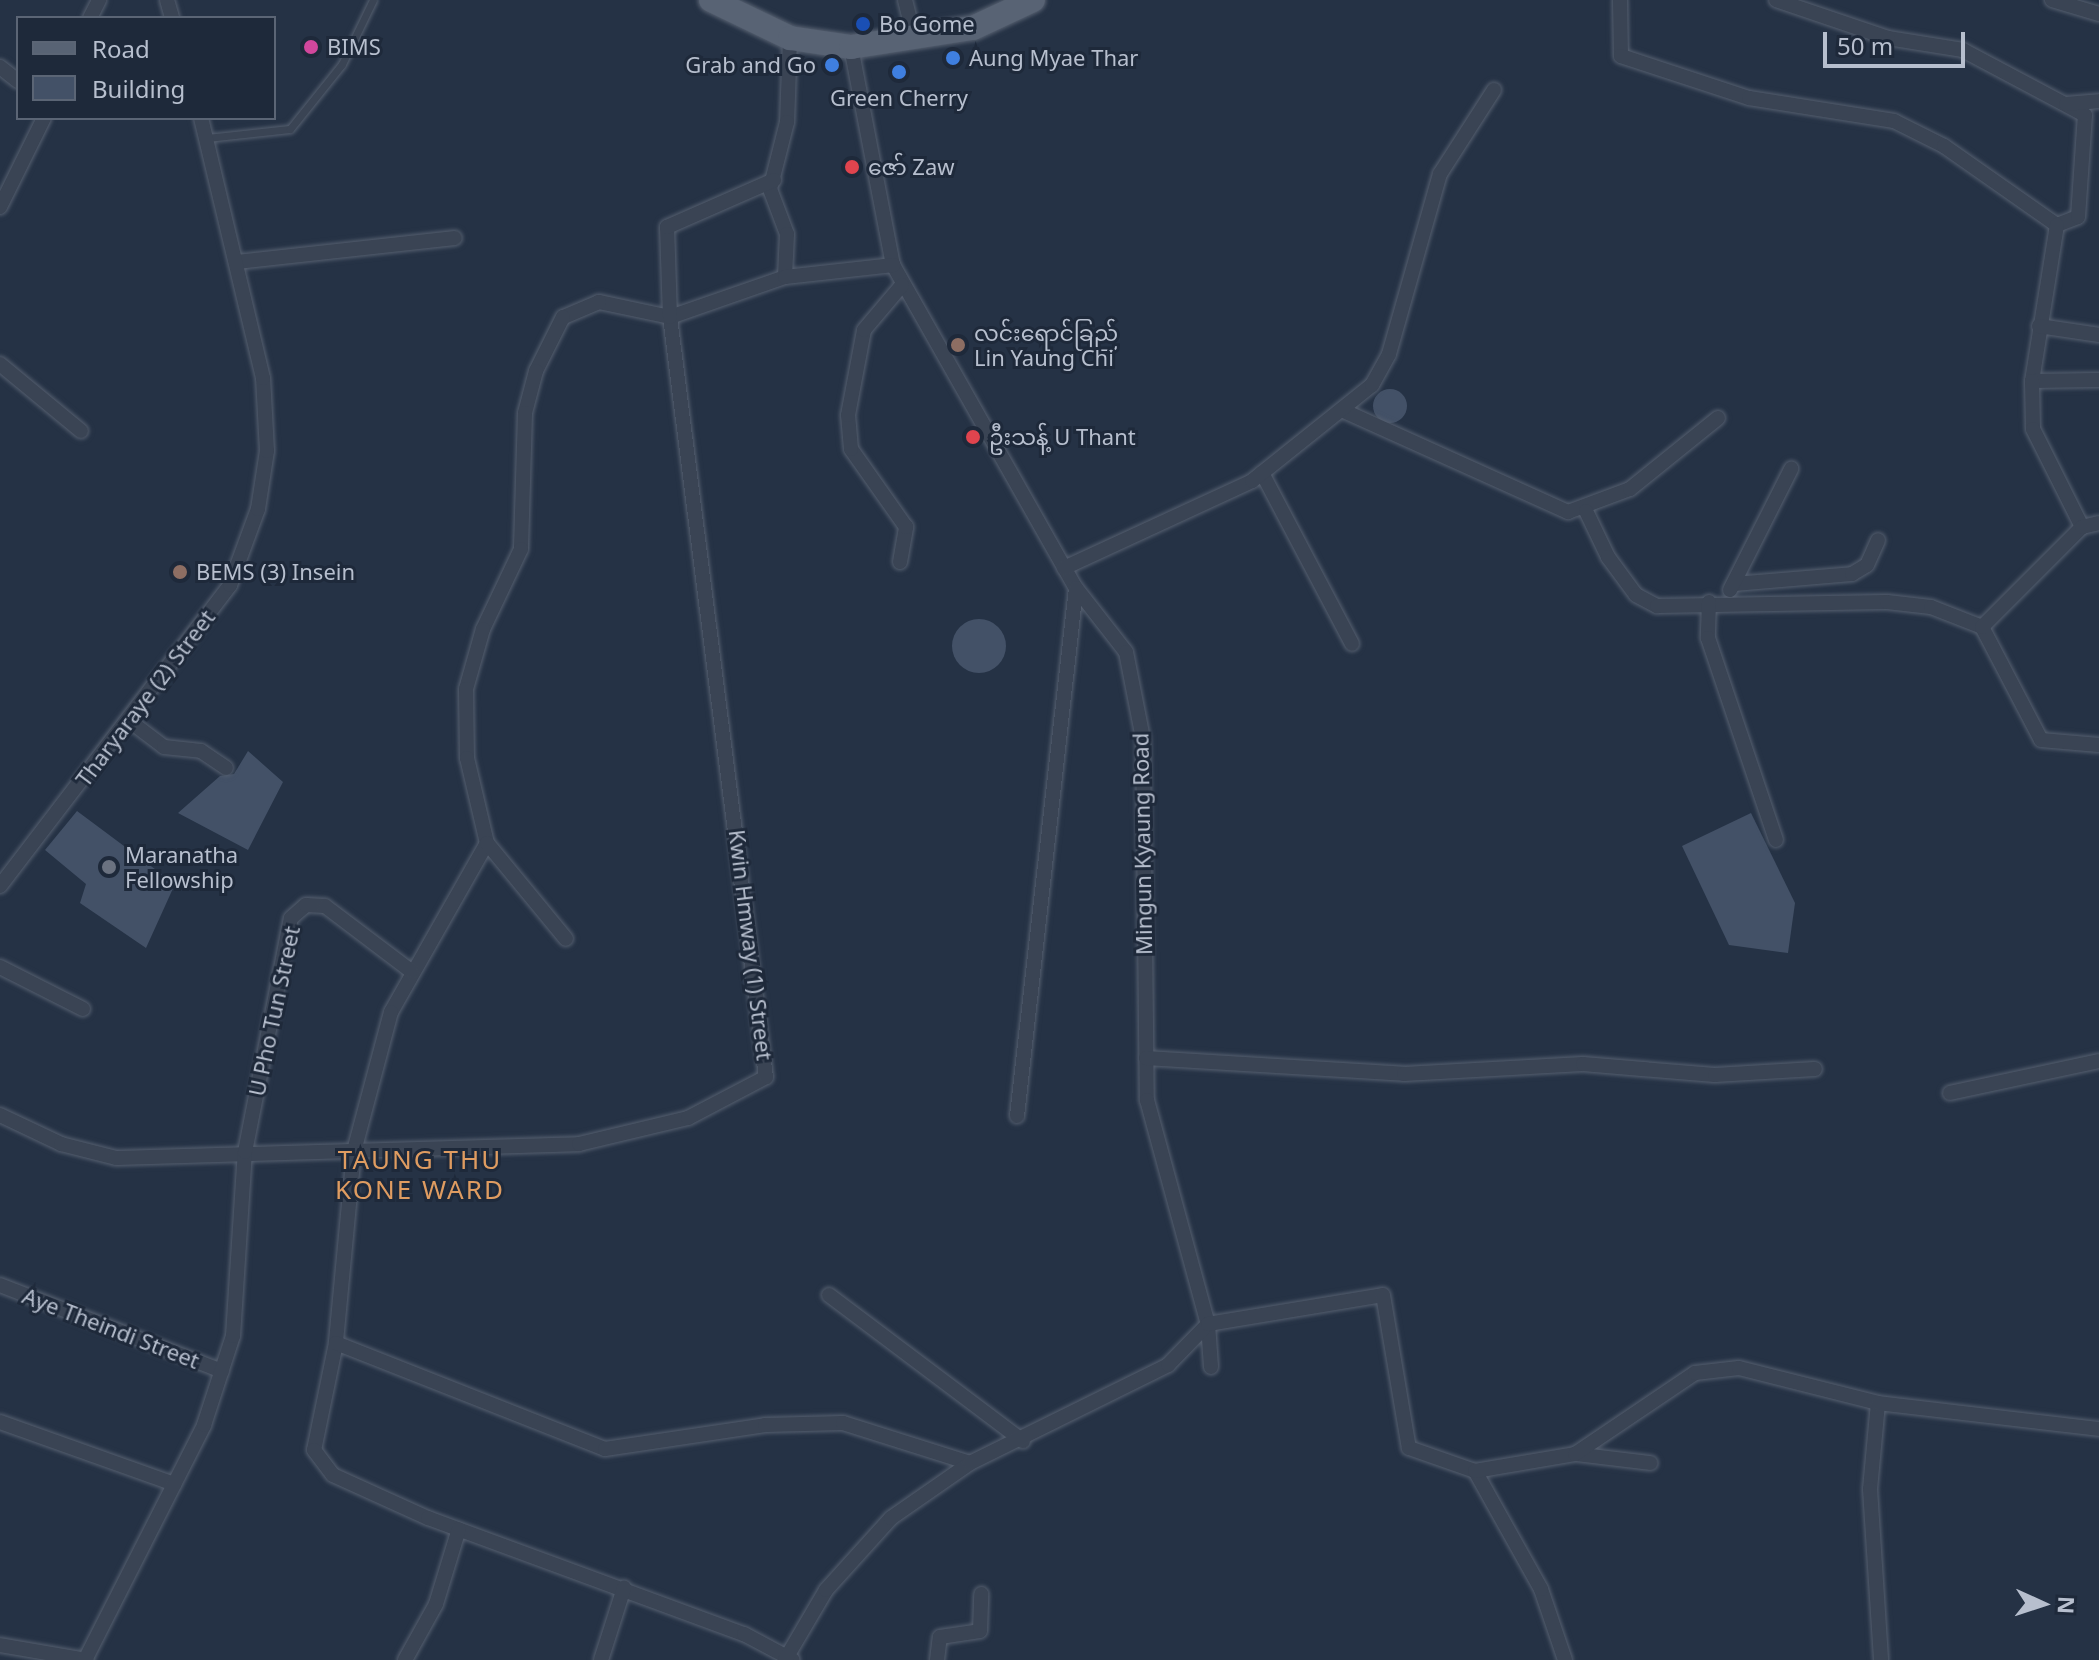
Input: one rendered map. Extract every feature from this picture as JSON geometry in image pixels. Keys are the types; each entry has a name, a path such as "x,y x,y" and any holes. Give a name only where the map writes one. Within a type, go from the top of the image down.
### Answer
{"main road":[{"path":"711,0 790,38 851,47 973,28 1033,0"}],"street":[{"path":"905,0 914,37"},
{"path":"1620,0 1621,56 1749,98 1894,121 1944,146 2057,225"},
{"path":"1776,0 1888,38 1963,50 2085,115 2078,217 2057,225"},
{"path":"2052,0 2099,14"},
{"path":"785,277 787,234 770,189 776,179 787,122 790,38"},
{"name":"Mingun Kyaung Road","path":"851,47 893,265 902,285 1076,588 1126,652 1143,739 1147,1100 1208,1324 1211,1367"},
{"path":"0,67 16,79"},
{"path":"1064,568 1262,473 1344,411 1389,354 1440,174 1494,90"},
{"path":"2066,104 2099,101"},
{"path":"0,207 43,120"},
{"name":"Tharyaraye (2) Street","path":"0,886 131,722 230,585 258,509 267,451 263,378 202,120"},
{"path":"670,317 668,224 776,179"},
{"path":"2057,225 2032,381 2033,429 2082,527"},
{"path":"237,262 455,238"},
{"path":"566,939 487,843 467,758 466,689 483,629 521,549 525,413 536,371 563,317 599,302 670,317 785,277 893,265"},
{"path":"900,562 906,527 851,449 848,415 864,330 902,285"},
{"name":"Kwin Hmway (1) Street","path":"0,1115 61,1144 116,1158 579,1144 688,1118 766,1077 670,317"},
{"path":"2039,326 2099,335"},
{"path":"0,364 81,431"},
{"path":"2032,381 2099,380"},
{"path":"1344,411 1546,507 1586,511 1630,489 1718,418"},
{"path":"1776,840 1708,638 1714,601 1734,584 1791,469"},
{"path":"1262,473 1352,644"},
{"path":"1586,511 1636,595 1657,606 1714,601 1887,602 1931,607 1982,627 2041,740 2099,745"},
{"path":"1982,627 2082,527 2099,523"},
{"path":"1734,584 1852,574 1867,565 1878,540"},
{"path":"1017,1116 1076,588"},
{"path":"131,722 164,747 201,751 226,768"},
{"path":"487,843 475,876 411,971 391,1012 354,1151 336,1343 314,1450 320,1463 459,1529 744,1634 788,1659 826,1590 891,1518 970,1463 1023,1441 1168,1365 1208,1324 1383,1295 1409,1448 1475,1471 1575,1454 1650,1463"},
{"name":"U Pho Tun Street","path":"86,1660 174,1484 222,1371 240,1295 245,1152 291,918 306,905 325,906 411,971"},
{"path":"0,967 83,1009"},
{"path":"1146,1058 1404,1074 1583,1064 1715,1075 1815,1069"},
{"path":"1950,1093 2099,1061"},
{"name":"Aye Theindi Street","path":"0,1285 222,1371"},
{"path":"829,1295 1023,1441"},
{"path":"336,1343 605,1449 765,1425 843,1423 970,1463"},
{"path":"1575,1454 1695,1373 1739,1368 1878,1403 2099,1429"},
{"path":"1878,1403 1870,1489 1881,1660"},
{"path":"0,1422 174,1484"},
{"path":"1475,1471 1541,1589 1565,1660"},
{"path":"405,1660 436,1604 459,1529"},
{"path":"601,1660 624,1588"},
{"path":"937,1660 940,1637 980,1631 981,1594"},
{"path":"0,1645 86,1660"}],"lane":[{"path":"207,138 290,129 342,64 373,0"}],"building":[{"path":"1390,389 1402,394 1407,406 1402,418 1390,423 1378,418 1373,406 1378,394"},
{"path":"979,619 998,627 1006,646 998,665 979,673 960,665 952,646 960,627"},
{"path":"248,751 283,782 248,850 178,813 220,776 234,774"},
{"name":"Maranatha Fellowship","path":"77,811 175,884 146,948 80,903 86,884 45,850"},
{"path":"1751,813 1795,903 1788,953 1729,945 1682,846"}],"place":[{"name":"Bo Gome","path":"863,24"},
{"name":"BIMS","path":"311,47"},
{"name":"Aung Myae Thar","path":"953,58"},
{"name":"Grab and Go","path":"832,65"},
{"name":"Green Cherry","path":"899,72"},
{"name":"ဇော် Zaw","path":"852,167"},
{"name":"လင်းရောင်ခြည် Lin Yaung Chi","path":"958,345"},
{"name":"ဦးသန့် U Thant","path":"973,437"},
{"name":"BEMS (3) Insein","path":"180,572"},
{"name":"Maranatha Fellowship","path":"109,867"}],"district":[{"name":"TAUNG THU KONE WARD","path":"420,1175"}]}
